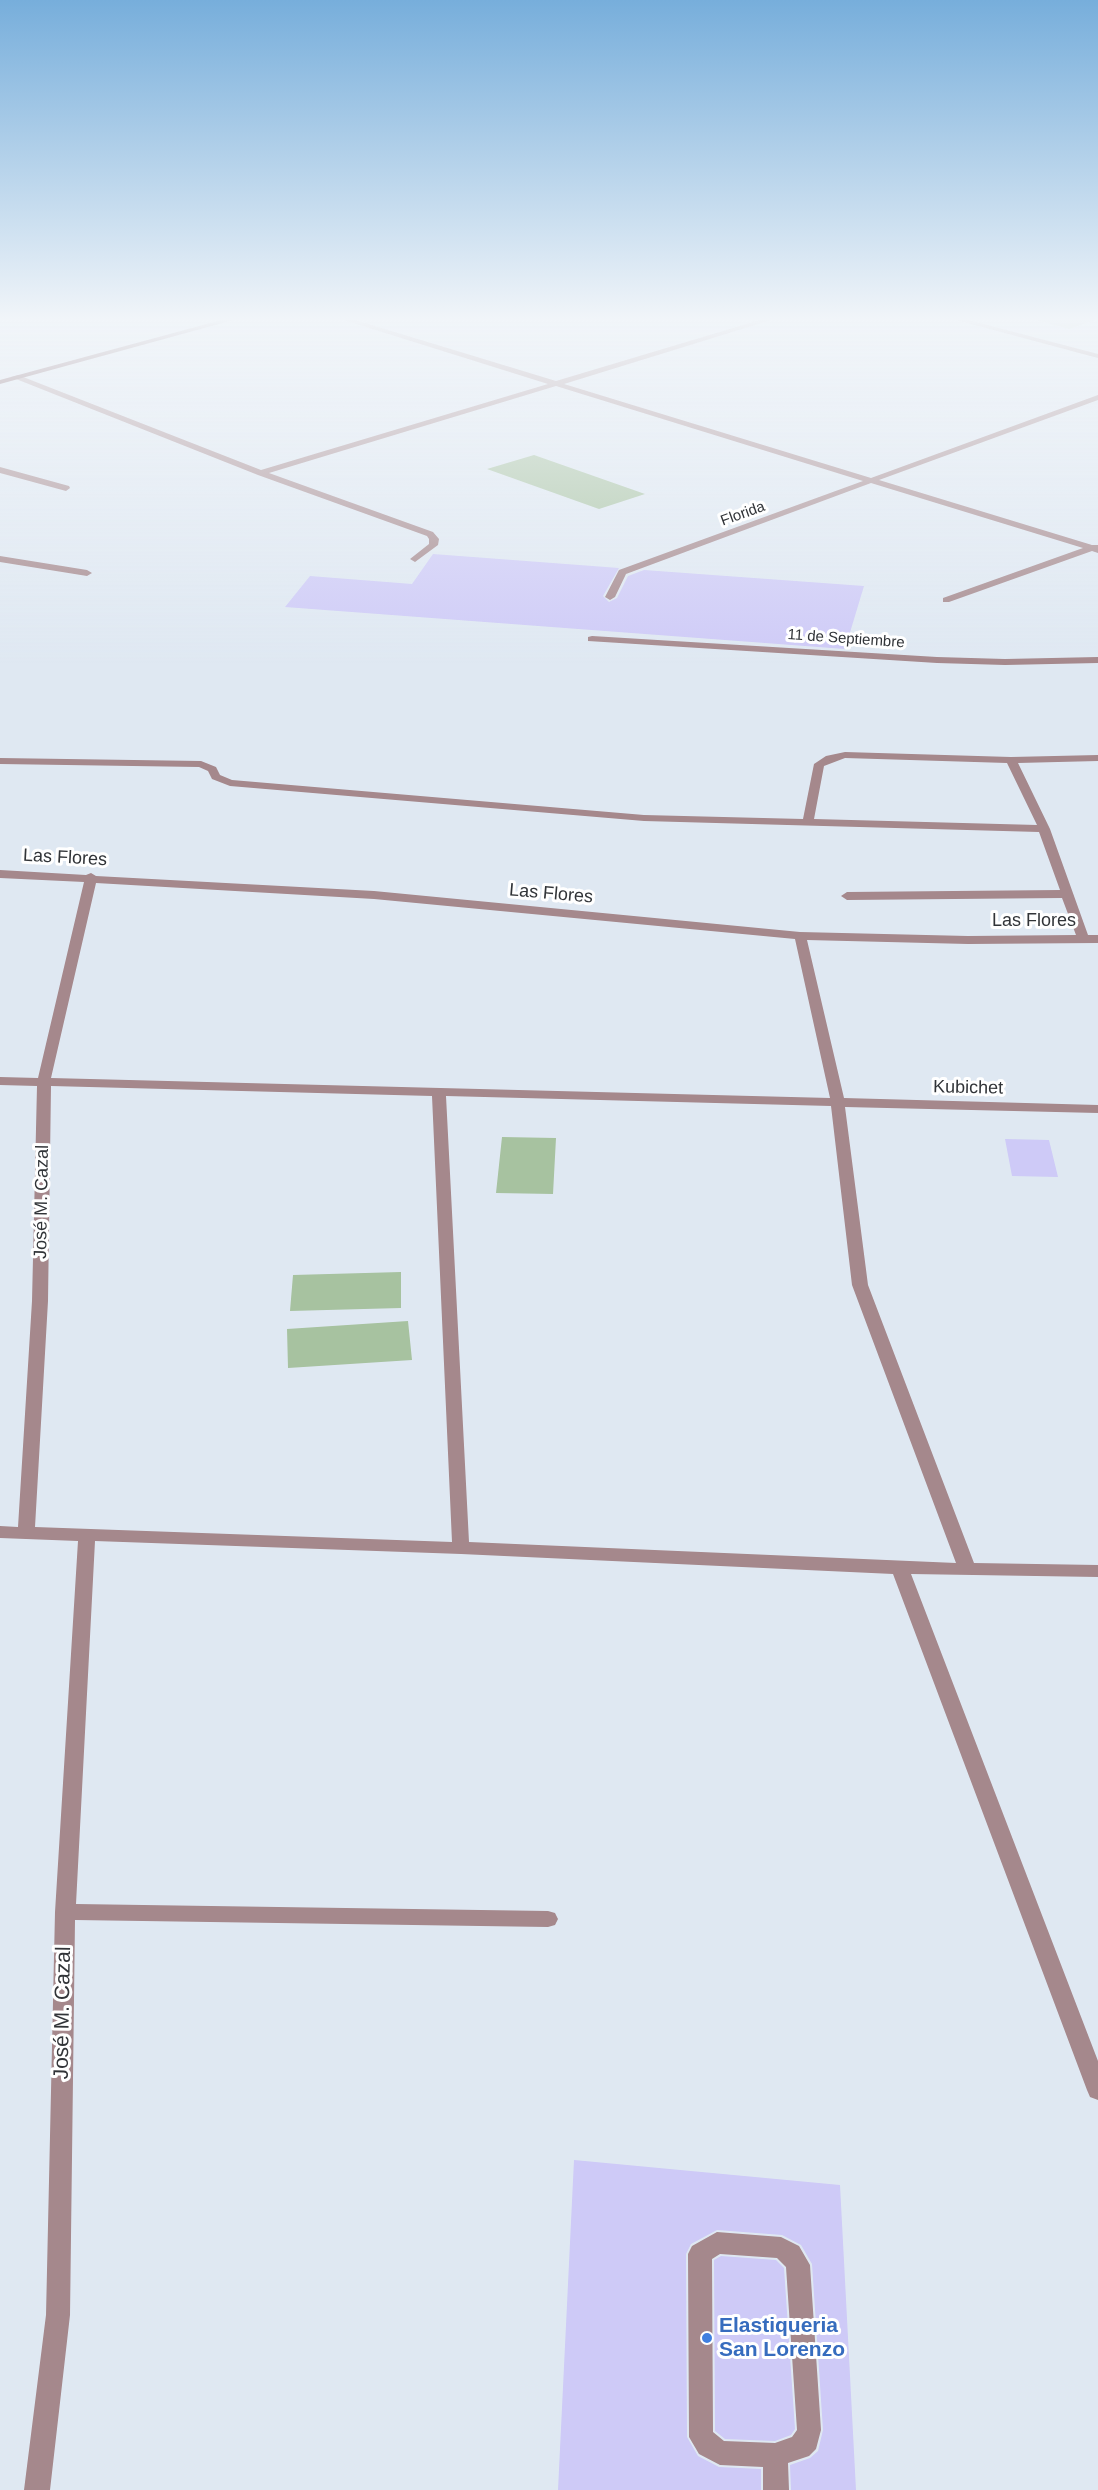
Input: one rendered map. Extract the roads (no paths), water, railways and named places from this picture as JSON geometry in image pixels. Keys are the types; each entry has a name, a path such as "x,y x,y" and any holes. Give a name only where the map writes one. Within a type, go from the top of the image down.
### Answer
{"street":[{"path":"156,432 430,534 434,539 433,545 415,559"},
{"path":"261,473 396,432"},
{"path":"710,432 1096,548"},
{"name":"Florida","path":"610,597 622,572 1004,432"},
{"path":"0,470 66,488"},
{"path":"946,600 1096,548"},
{"path":"0,559 87,573"},
{"name":"11 de Septiembre","path":"592,639 937,660 1005,662 1098,660"},
{"path":"808,823 819,764 830,758 845,755 1011,760 1098,758"},
{"path":"1011,760 1044,829 1083,939"},
{"path":"0,761 201,764 212,769 216,777 230,783 644,818 1044,829"},
{"name":"Las Flores","path":"0,874 92,877 374,895 800,936 968,940 1098,939"},
{"name":"José M. Cazal","path":"26,1533 40,1301 44,1081 92,877"},
{"path":"847,896 1067,894"},
{"path":"800,936 838,1103 860,1285 968,1570"},
{"name":"Kubichet","path":"0,1081 1098,1109"},
{"path":"439,1092 461,1548"},
{"path":"0,1532 461,1548 900,1568 1098,1571"},
{"name":"José M. Cazal","path":"37,2490 58,2314 65,1912 87,1536"},
{"path":"900,1568 1098,2090"},
{"path":"65,1912 548,1918"},
{"path":"717,2243 781,2248 791,2254 798,2265 809,2430 807,2440 800,2447 775,2455 720,2453 701,2437 700,2254 717,2243"},
{"path":"775,2455 776,2490"}],"place":[{"name":"Elastiqueria San Lorenzo","path":"707,2338"}]}
